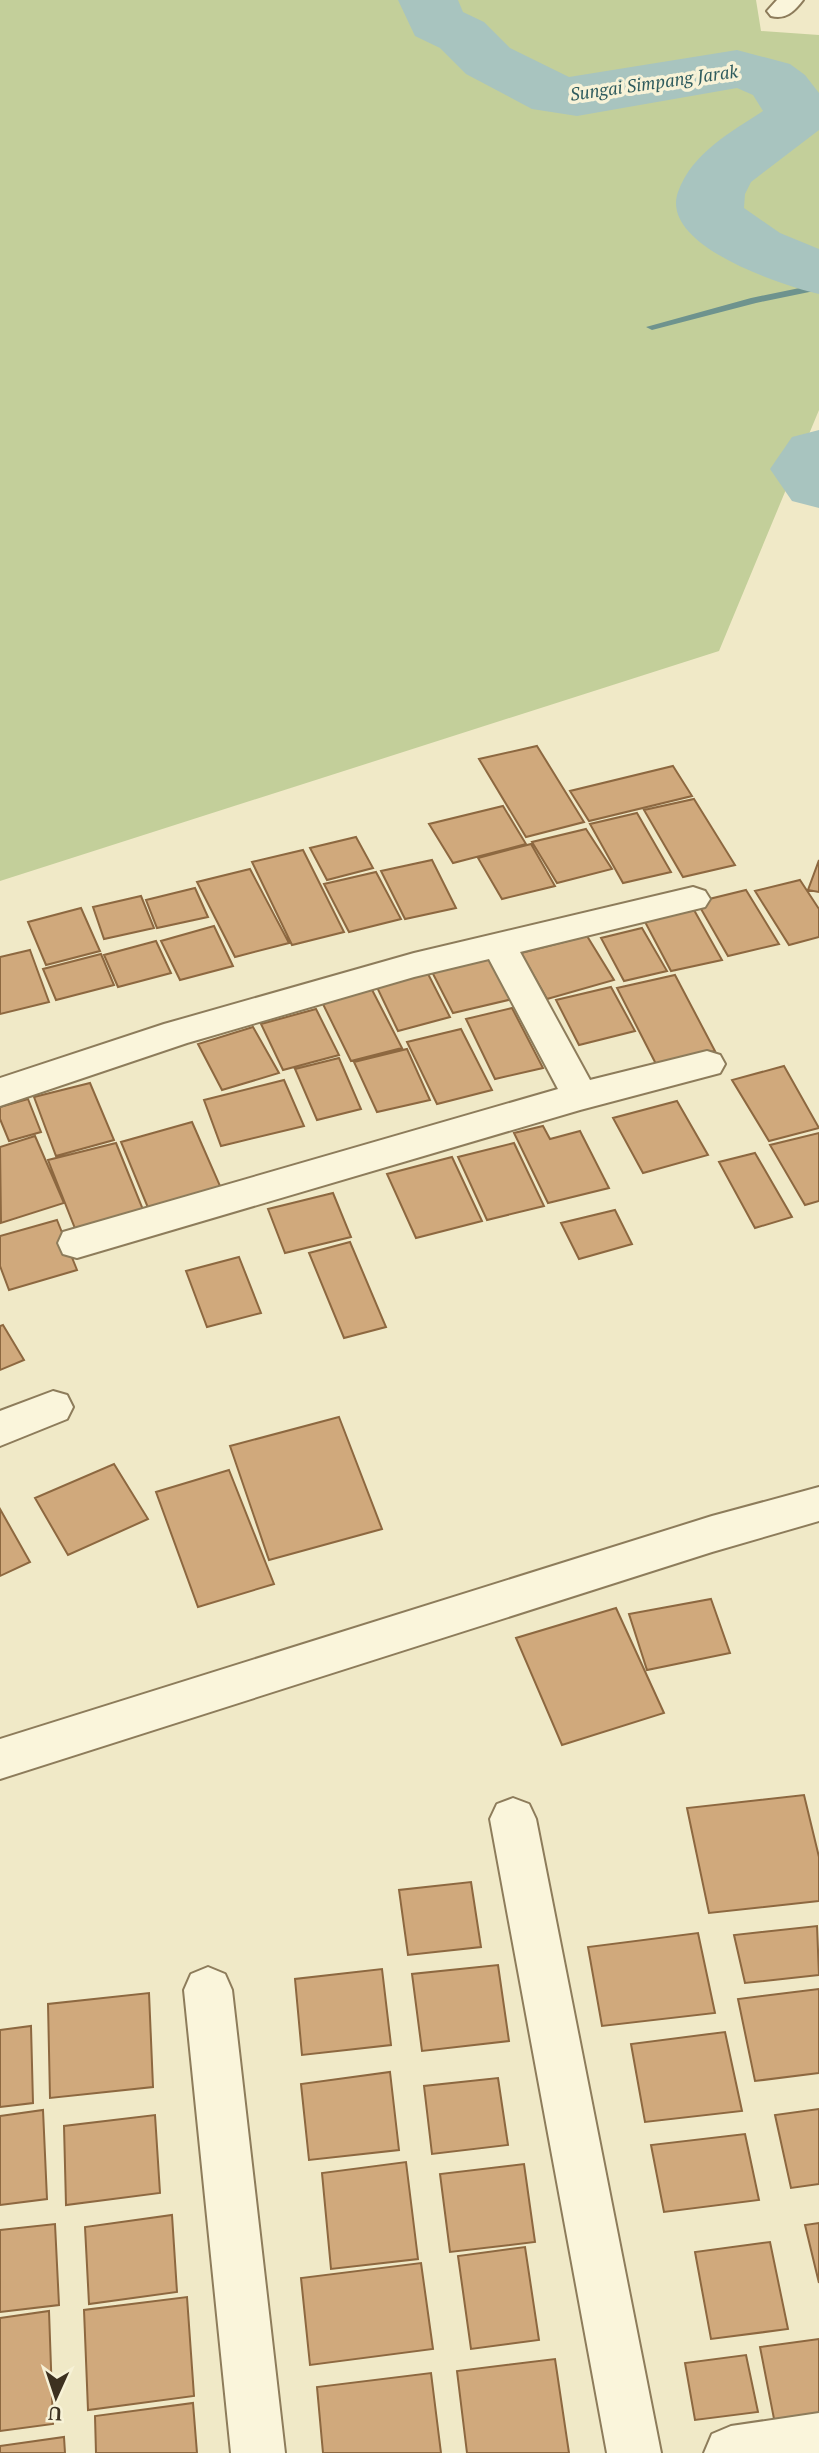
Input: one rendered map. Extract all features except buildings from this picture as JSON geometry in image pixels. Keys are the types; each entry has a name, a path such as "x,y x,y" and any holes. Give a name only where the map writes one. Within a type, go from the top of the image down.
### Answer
{"street":[{"path":"0,1092 177,1033 414,965 693,899"},
{"path":"499,945 580,1096"},
{"path":"76,1242 580,1096 707,1064"},
{"path":"0,1429 53,1408"},
{"path":"0,1759 712,1534 819,1504"},
{"path":"513,1819 634,2453"},
{"path":"208,1990 258,2453"},
{"path":"731,2453 819,2440"}],"green space":[{"path":"0,0 756,0 761,31 819,35 819,410 719,651 0,881"}],"waterway":[{"name":"Sungai Simpang Jarak","path":"428,0 437,23 462,35 488,61 555,95 577,97 737,69 776,82 789,96 797,116 749,149 727,168 712,191 712,218 756,248 819,273"},
{"path":"652,327 755,300 819,287"},
{"name":"Sungai Simpang Jarak","path":"819,453 808,469 819,485"}]}
